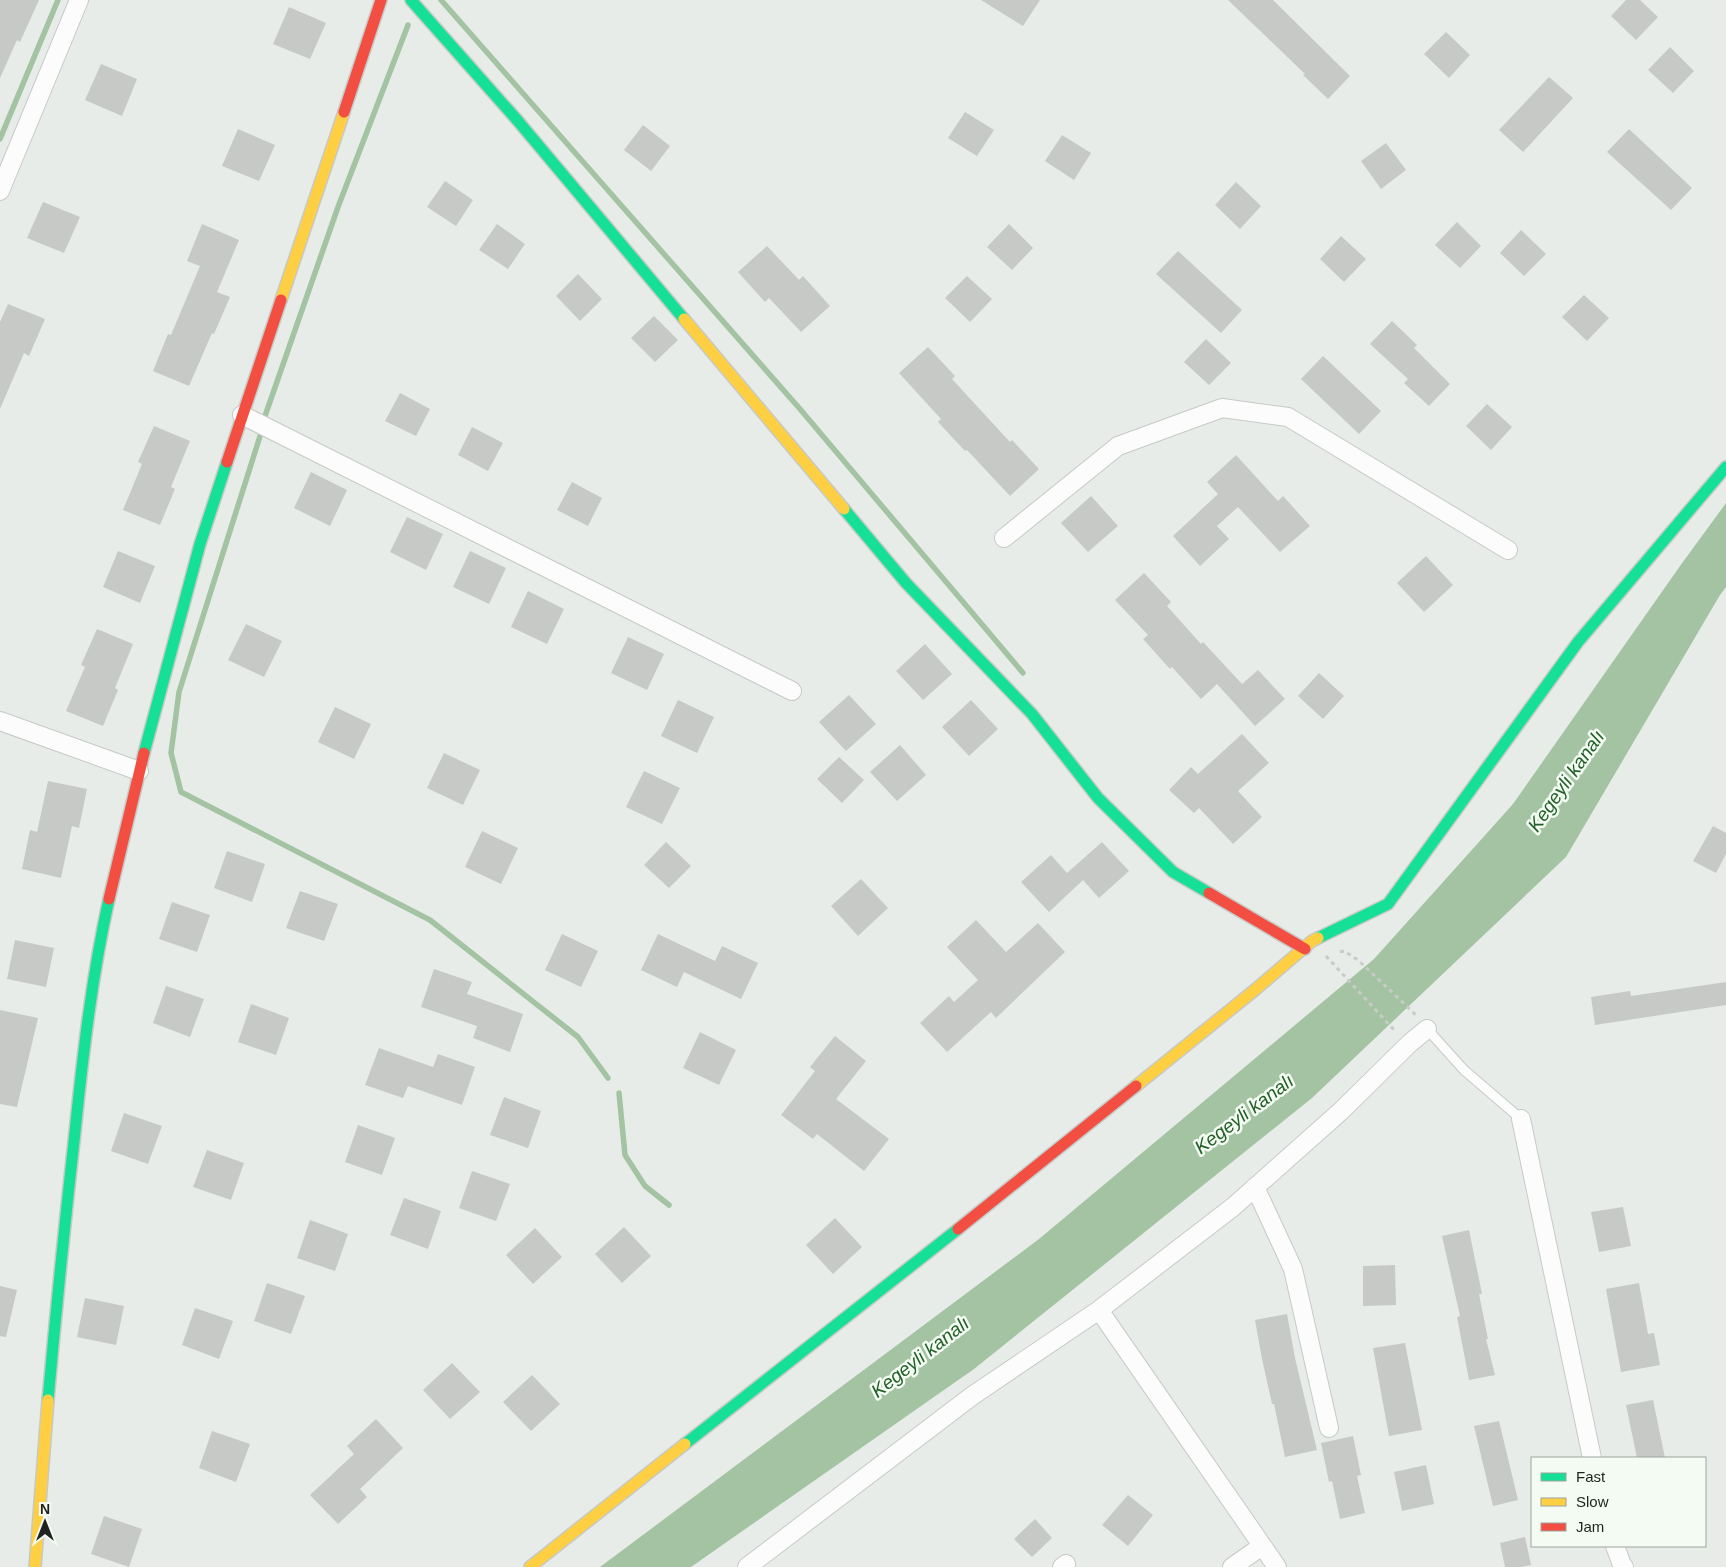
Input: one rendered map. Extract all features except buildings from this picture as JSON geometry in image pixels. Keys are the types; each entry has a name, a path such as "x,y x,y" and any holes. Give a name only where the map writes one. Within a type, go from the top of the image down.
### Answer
{"street":[{"path":"0,191 78,0"},
{"path":"35,1567 44,1440 60,1269 83,1058 99,944 139,771 200,544 381,0"},
{"path":"411,0 518,121 906,583 1032,714 1098,798 1173,872 1305,949"},
{"path":"1004,538 1118,446 1222,408 1288,417 1508,550"},
{"path":"242,415 792,691"},
{"path":"530,1567 996,1198 1305,949 1312,941 1388,904 1578,642 1726,467"},
{"path":"0,721 139,771"},
{"path":"747,1567 972,1396 1099,1310 1233,1207 1341,1111 1410,1044 1423,1023"},
{"path":"1521,1119 1592,1457"},
{"path":"1256,1187 1293,1269 1330,1428"},
{"path":"1099,1310 1276,1567"},
{"path":"1232,1567 1262,1546"},
{"path":"1615,1547 1624,1567"}],"lane":[{"path":"1423,1023 1464,1070 1521,1119"}],"path":[{"path":"1325,955 1344,951 1358,960 1423,1023"},
{"path":"1343,975 1398,1033"}],"water":[{"name":"Kegeyli kanalı","path":"1726,503 1726,587 1566,857 1312,1098 974,1369 691,1567 600,1567 1039,1239 1374,959 1513,804"}],"waterway":[{"path":"0,139 58,0"},
{"path":"441,0 800,409 1023,673"},
{"path":"265,416 338,207 408,25"},
{"path":"261,433 179,692 171,753 181,792 430,920 578,1037 608,1078"},
{"path":"619,1093 625,1155 645,1186 669,1205"}],"traffic: fast":[{"path":"411,0 518,121 684,319"},
{"path":"144,753 200,544 227,462"},
{"path":"1318,938 1388,904 1578,642 1726,467"},
{"path":"844,509 906,583 1032,714 1098,798 1173,872 1209,893"},
{"path":"48,1400 85,1044 93,986 109,899"},
{"path":"685,1444 958,1229"}],"traffic: slow":[{"path":"281,300 344,112"},
{"path":"684,319 844,509"},
{"path":"1136,1086 1318,938"},
{"path":"35,1567 48,1400"},
{"path":"530,1567 685,1444"}],"traffic: jam":[{"path":"344,112 381,0"},
{"path":"227,462 281,300"},
{"path":"109,899 144,753"},
{"path":"1209,893 1305,949"},
{"path":"958,1229 1136,1086"}]}
